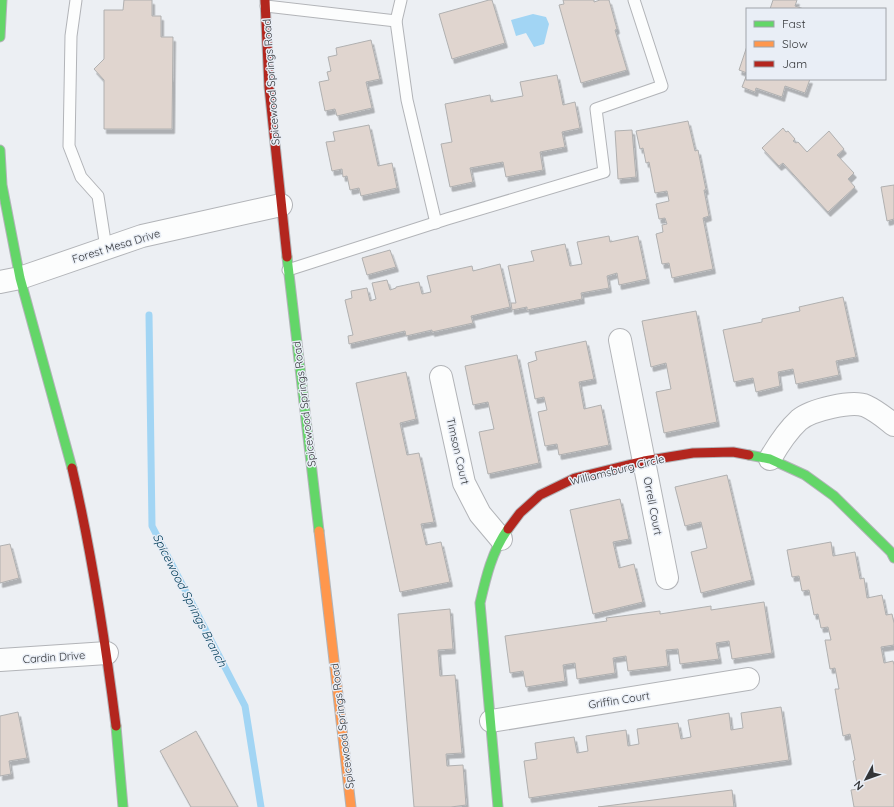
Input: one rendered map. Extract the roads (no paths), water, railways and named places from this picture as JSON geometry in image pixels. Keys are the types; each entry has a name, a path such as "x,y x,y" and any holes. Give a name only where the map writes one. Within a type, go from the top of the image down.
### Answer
{"main road":[{"path":"0,37 2,0"},
{"name":"Spicewood Springs Road","path":"265,3 269,87 281,205 351,807"},
{"path":"0,150 10,280 72,469 93,565 107,653 119,746 123,807"},
{"name":"Williamsburg Circle","path":"498,807 480,603 487,571 501,539 520,513 540,495 575,478 644,460 693,453 732,452 770,459 806,475 834,496 893,552"}],"street":[{"name":"Forest Mesa Drive","path":"10,280 142,236 281,205"},
{"name":"Orrell Court","path":"620,340 667,578"},
{"name":"Timson Court","path":"441,377 464,483 480,514 501,539"},
{"path":"770,459 783,437 800,419 815,412 844,404 865,406 882,415 894,425"},
{"name":"Cardin Drive","path":"0,660 107,653"},
{"name":"Griffin Court","path":"491,721 748,679"}],"lane":[{"path":"76,0 71,36 69,146 81,177 98,196 106,248"},
{"path":"401,0 396,22 407,100 436,223"},
{"path":"288,270 604,172 596,108 662,86 634,0"},
{"path":"265,3 396,22"}],"water":[{"path":"533,14 546,17 549,24 544,44 534,47 526,33 516,36 511,20"}],"waterway":[{"name":"Spicewood Springs Branch","path":"149,315 152,526 245,706 261,807"}]}
